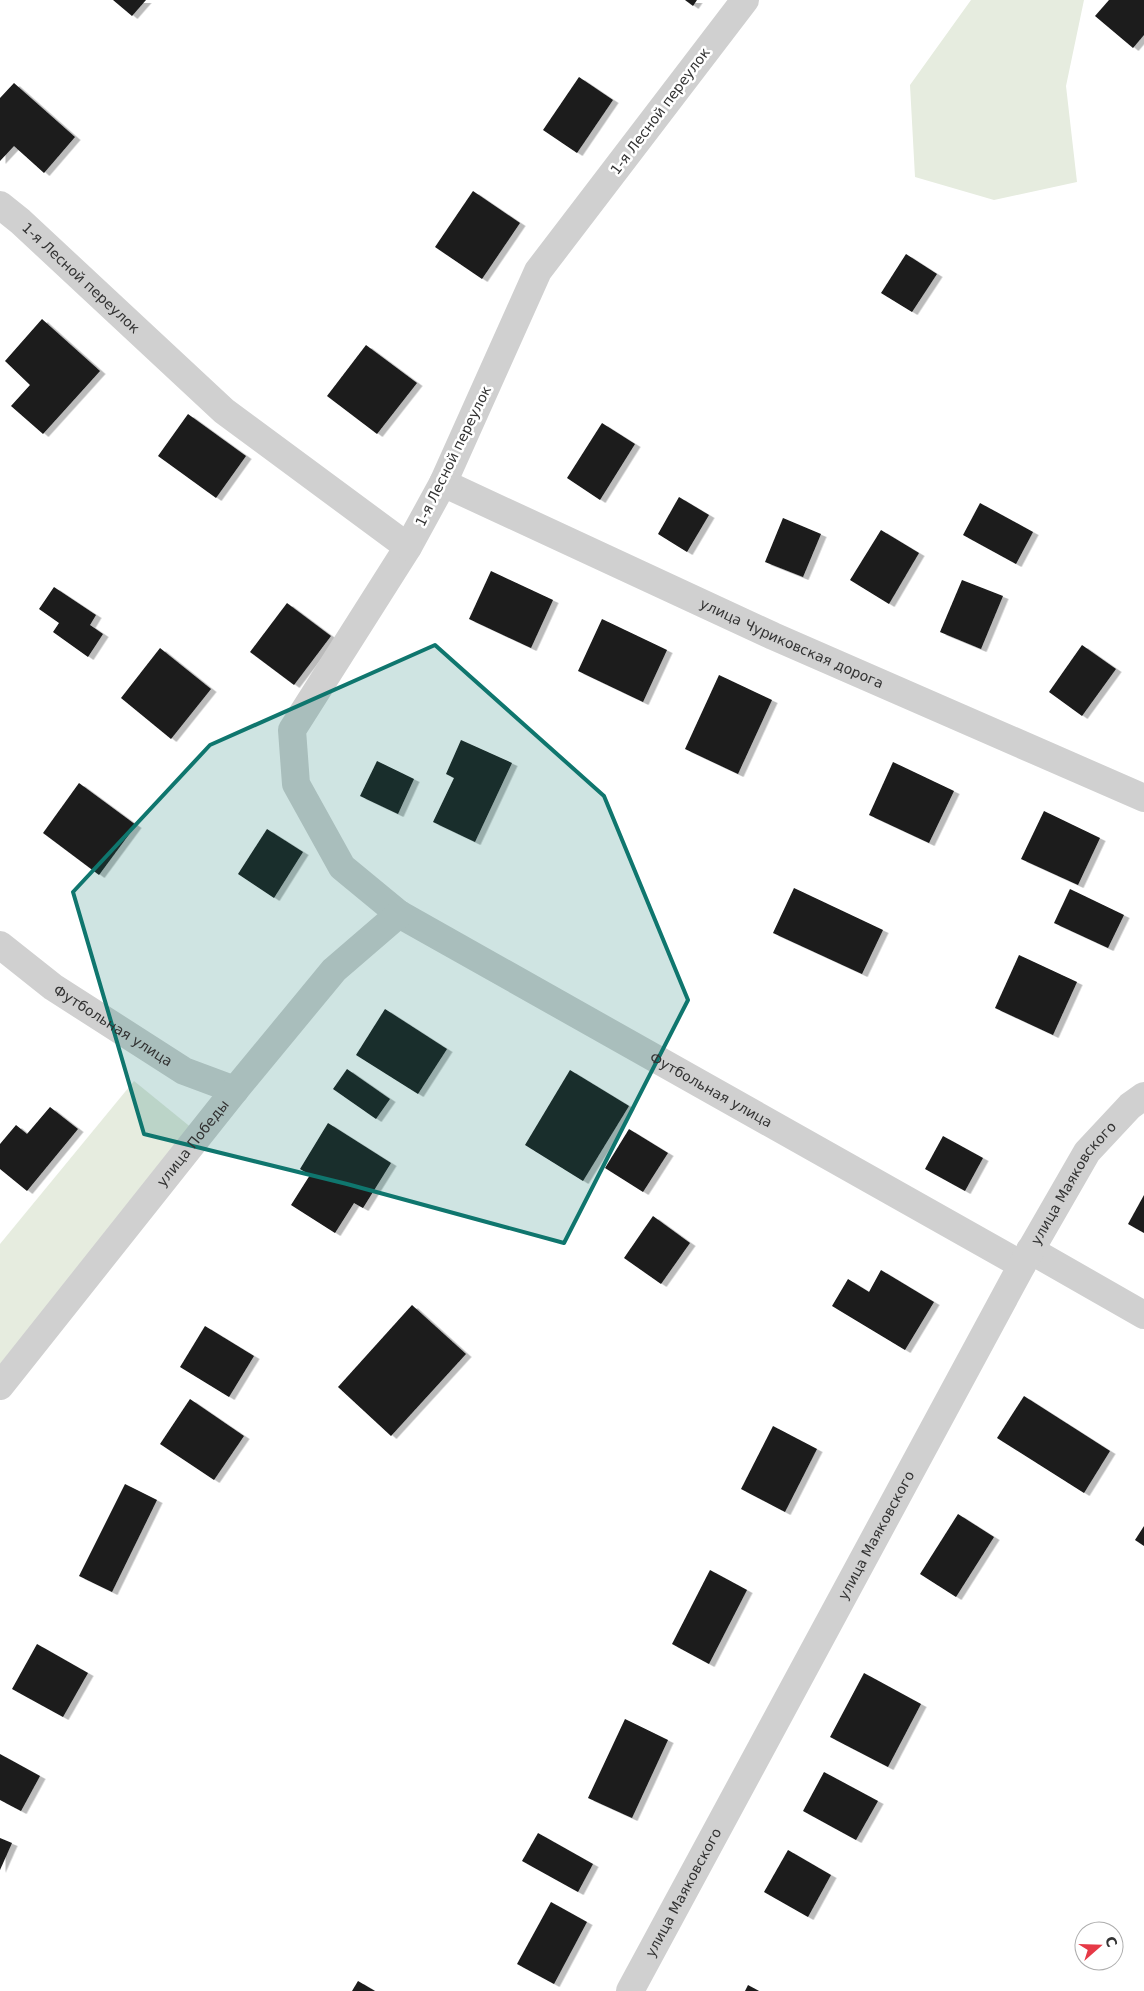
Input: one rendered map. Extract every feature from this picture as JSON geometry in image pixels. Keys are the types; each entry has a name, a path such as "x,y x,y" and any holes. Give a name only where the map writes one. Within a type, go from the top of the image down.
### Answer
{"street":[{"name":"1-я Лесной переулок","path":"0,205 20,221 224,411 408,547 443,483 538,271 745,0"},
{"name":"улица Чуриковская дорога","path":"443,483 773,636 1144,798"},
{"name":"Футбольная улица","path":"408,547 292,730 296,784 342,867 400,914 1026,1258 1144,1315"},
{"name":"улица Победы","path":"0,1386 235,1090 334,970 400,914"},
{"name":"Футбольная улица","path":"0,945 53,987 184,1071 235,1090"},
{"name":"улица Маяковского","path":"630,1991 1026,1258 1086,1152 1139,1106"}],"highlighted area":[{"path":"435,645 604,796 688,1000 564,1243 347,1184 144,1134 73,892 210,745"}],"shaded area":[{"path":"971,0 1084,0 1066,86 1077,182 994,200 915,177 910,85"},
{"path":"134,1081 193,1129 0,1364 0,1244"}],"building":[{"path":"113,0 146,0 132,16"},
{"path":"685,0 697,0 693,6"},
{"path":"1109,0 1144,0 1144,35 1133,48 1095,16"},
{"path":"579,77 613,100 577,153 543,130"},
{"path":"14,83 75,137 44,173 14,146 0,161 0,98"},
{"path":"473,191 520,223 482,279 435,247"},
{"path":"906,254 937,274 912,312 881,293"},
{"path":"42,319 100,371 43,434 11,406 30,385 5,361"},
{"path":"366,345 417,383 377,434 327,396"},
{"path":"188,414 246,456 216,498 158,456"},
{"path":"602,423 635,444 600,500 567,478"},
{"path":"679,497 709,515 687,552 658,534"},
{"path":"980,503 1033,532 1016,564 963,535"},
{"path":"783,518 821,534 803,577 765,562"},
{"path":"881,530 919,553 889,604 850,580"},
{"path":"491,571 553,600 531,648 469,619"},
{"path":"962,580 1003,596 981,649 940,632"},
{"path":"54,587 96,615 90,625 103,634 88,657 53,632 59,623 39,609"},
{"path":"287,603 331,636 294,685 250,652"},
{"path":"602,619 667,650 643,702 578,671"},
{"path":"1082,645 1116,669 1082,716 1049,692"},
{"path":"160,648 211,689 171,739 121,698"},
{"path":"719,675 772,700 738,774 685,749"},
{"path":"461,740 512,763 475,842 433,822 454,778 446,774"},
{"path":"377,761 414,779 398,814 360,796"},
{"path":"893,762 954,791 929,843 869,815"},
{"path":"79,783 136,825 99,875 43,833"},
{"path":"1044,811 1100,838 1078,885 1021,859"},
{"path":"267,829 303,852 274,898 238,874"},
{"path":"794,888 883,930 862,974 773,933"},
{"path":"1070,889 1124,915 1108,948 1054,923"},
{"path":"1019,955 1077,982 1053,1035 995,1008"},
{"path":"385,1009 447,1049 418,1094 356,1055"},
{"path":"347,1069 390,1099 376,1119 333,1089"},
{"path":"570,1070 629,1106 583,1181 525,1145"},
{"path":"50,1107 78,1129 27,1191 0,1169 0,1144 16,1125 27,1134"},
{"path":"328,1123 391,1163 363,1208 354,1203 335,1233 291,1205 310,1175 300,1169"},
{"path":"629,1129 668,1153 643,1192 605,1168"},
{"path":"943,1136 983,1158 965,1191 925,1169"},
{"path":"1144,1195 1144,1233 1128,1224"},
{"path":"653,1216 690,1243 661,1284 624,1258"},
{"path":"881,1270 934,1302 905,1350 832,1306 848,1279 869,1292"},
{"path":"412,1305 466,1354 391,1436 338,1387"},
{"path":"205,1326 254,1356 229,1397 180,1367"},
{"path":"1024,1396 1110,1451 1084,1493 997,1438"},
{"path":"190,1399 244,1436 214,1480 160,1444"},
{"path":"773,1426 817,1449 785,1512 741,1489"},
{"path":"125,1484 157,1500 112,1592 79,1576"},
{"path":"958,1514 994,1537 956,1597 920,1574"},
{"path":"1144,1526 1144,1546 1135,1540"},
{"path":"710,1570 747,1590 709,1664 672,1644"},
{"path":"37,1644 88,1673 63,1717 12,1689"},
{"path":"864,1673 921,1704 888,1767 830,1737"},
{"path":"625,1719 668,1740 632,1818 588,1798"},
{"path":"0,1754 40,1776 21,1811 0,1800"},
{"path":"824,1772 878,1801 856,1840 803,1811"},
{"path":"538,1833 593,1864 578,1892 522,1861"},
{"path":"0,1838 12,1843 0,1870"},
{"path":"788,1850 831,1875 808,1917 764,1892"},
{"path":"551,1902 587,1922 554,1984 517,1964"},
{"path":"358,1981 375,1991 352,1991"},
{"path":"748,1985 759,1991 745,1991"}]}
